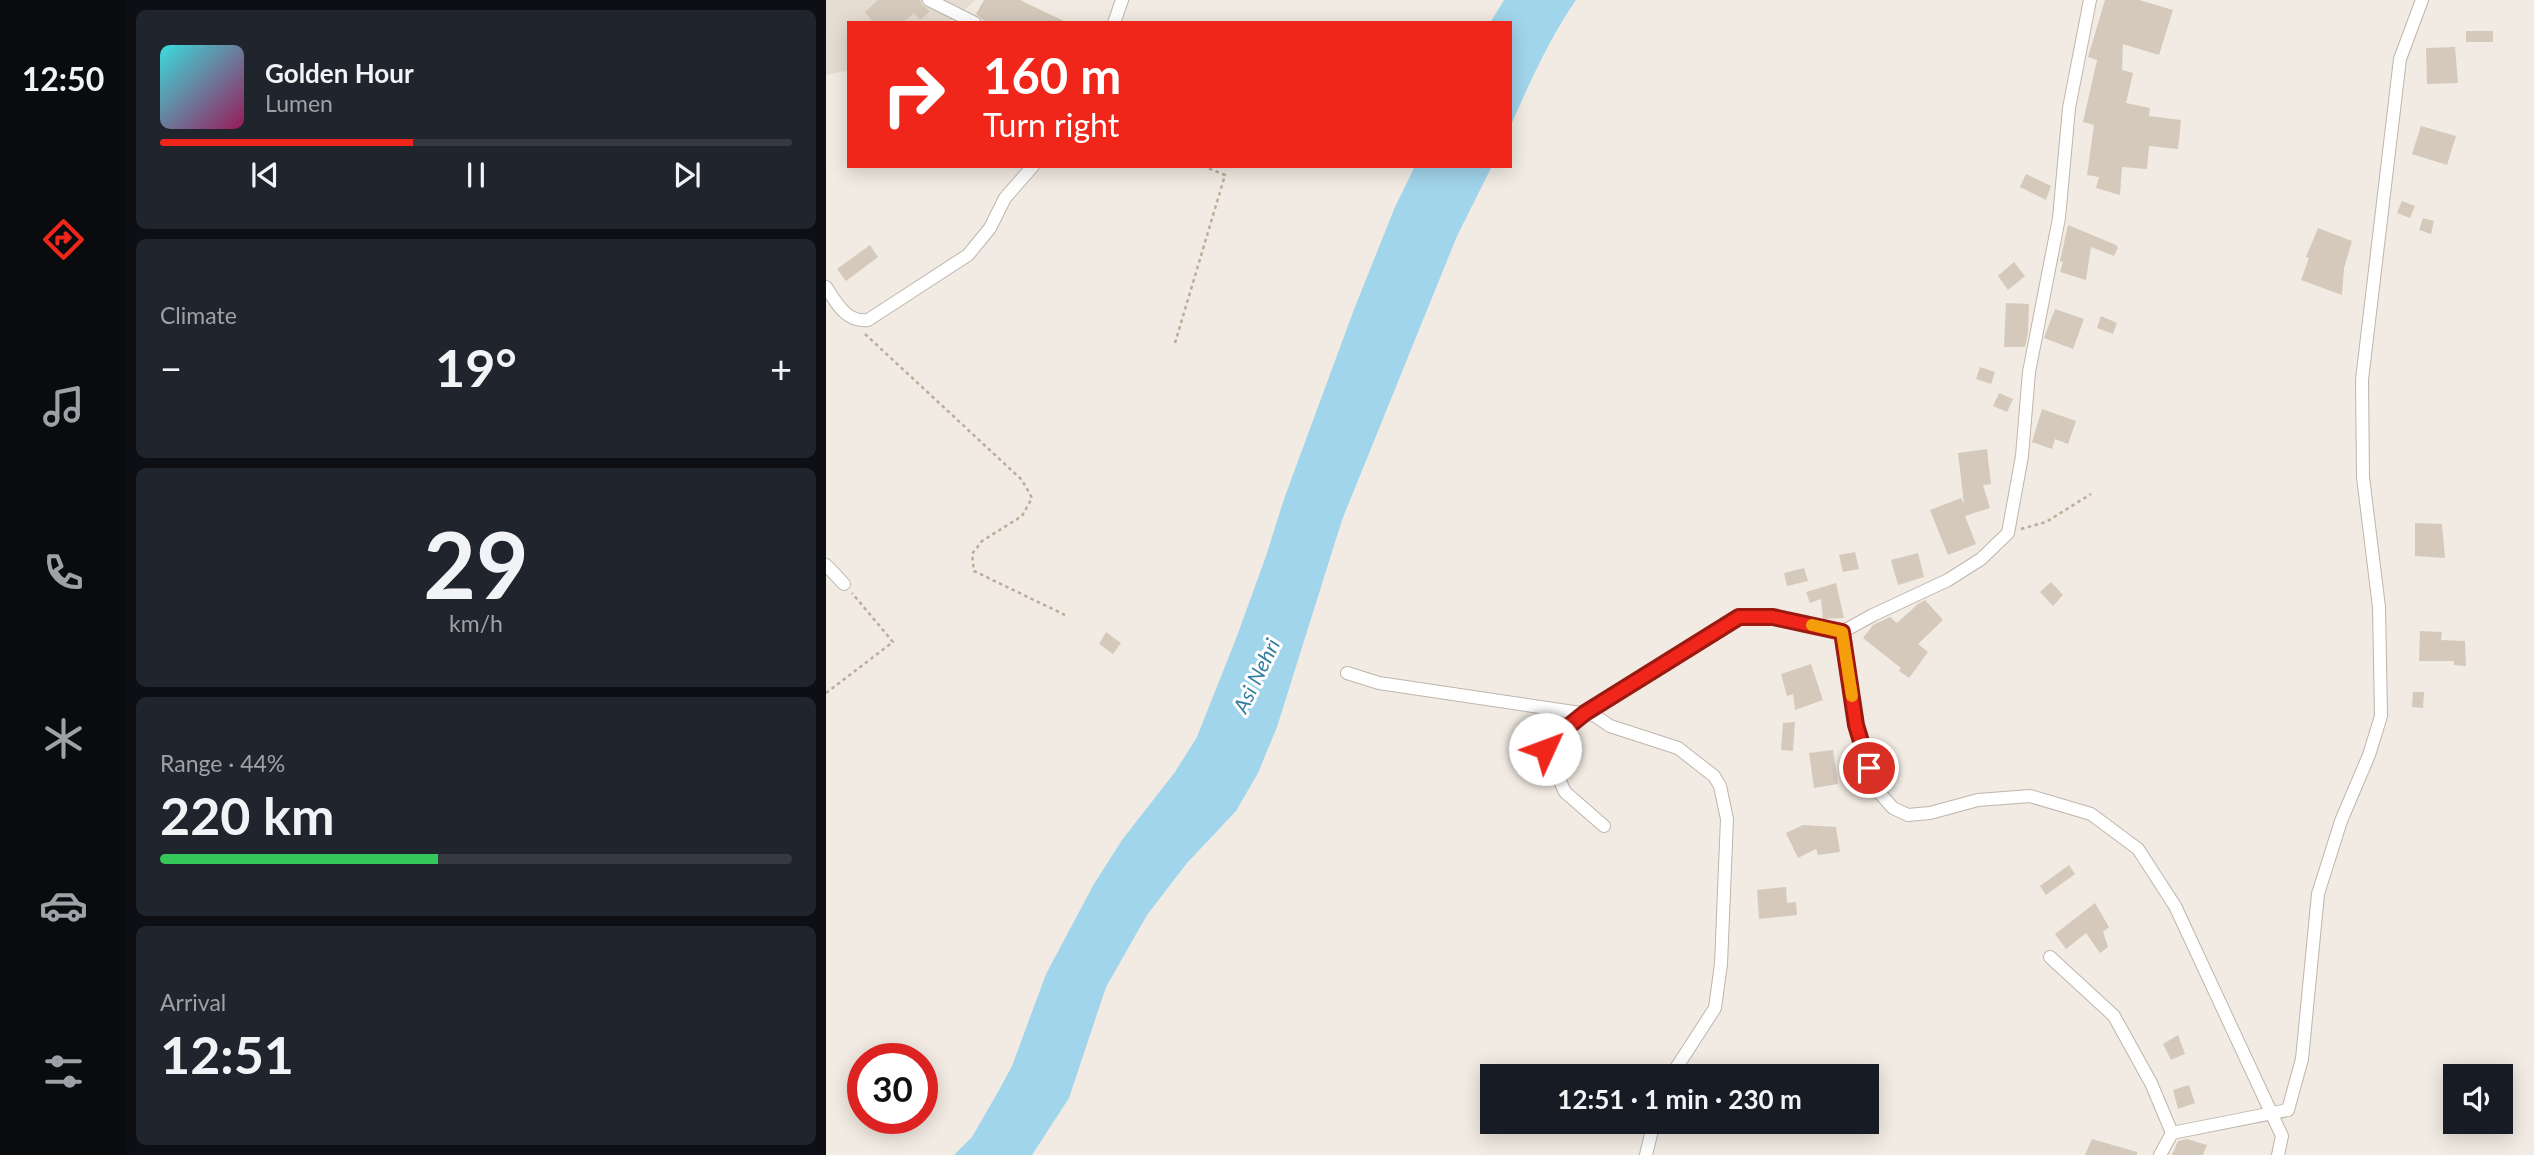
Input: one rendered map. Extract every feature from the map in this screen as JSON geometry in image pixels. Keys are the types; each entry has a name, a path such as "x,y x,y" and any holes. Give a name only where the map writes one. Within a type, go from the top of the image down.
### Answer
{"street":[{"path":"929,0 971,21"},
{"path":"1115,21 1122,0"},
{"path":"1604,826 1565,792 1545,749 1549,742 1585,713 1739,617 1773,617 1842,632 1948,580 1981,559 2008,533 2022,456 2029,372 2059,218 2069,108 2090,0"},
{"path":"2172,1133 2288,1110 2302,1059 2318,894 2341,821 2369,755 2381,716 2379,607 2362,477 2362,380 2400,60 2422,0"},
{"path":"826,287 844,312 855,320 867,320 968,255 990,228 1005,198 1031,168"},
{"path":"826,565 844,584"},
{"path":"1842,632 1856,725 1876,789 1893,808 1908,815 1930,813 1978,800 2030,796 2091,814 2137,849 2175,906 2282,1136 2278,1155"},
{"path":"1346,673 1380,683 1594,715 1610,726 1678,748 1714,775 1720,786 1727,819 1721,964 1715,1008 1679,1064"},
{"path":"2050,957 2114,1016 2151,1083 2172,1133"},
{"path":"2160,1155 2172,1133"},
{"path":"1646,1155 1651,1134"}],"path":[{"path":"1175,343 1225,175 1208,168"},
{"path":"855,320 869,338 1022,480 1032,498 1022,516 982,541 972,554 974,571 1065,615"},
{"path":"2008,533 2046,522 2091,494"},
{"path":"826,692 893,642 844,584"}],"shaded area":[{"path":"826,0 976,0 950,21 847,21 847,70 826,75"}],"water":[{"path":"1504,0 1576,0 1548,46 1512,123 1512,21 1491,21"},
{"name":"Asi Nehri","path":"1414,168 1491,168 1457,236 1342,520 1277,727 1258,773 1236,811 1187,863 1147,915 1106,987 1069,1098 1032,1155 954,1155 972,1137 1012,1066 1046,974 1094,884 1122,840 1175,772 1197,737 1237,636 1353,312 1395,207"}],"building":[{"path":"878,0 920,0 930,11 920,20 914,13 904,21 872,21 865,12"},
{"path":"984,0 1020,0 1064,21 985,21 976,14"},
{"path":"2105,0 2139,0 2173,10 2159,55 2123,44 2122,70 2133,73 2126,103 2150,108 2149,116 2181,120 2178,149 2149,146 2147,169 2122,167 2120,195 2096,188 2099,177 2087,175 2094,125 2083,122 2097,60 2088,57"},
{"path":"2466,31 2493,31 2493,42 2466,42"},
{"path":"2455,47 2458,83 2427,84 2426,48"},
{"path":"2421,126 2456,136 2447,165 2412,154"},
{"path":"2026,174 2051,186 2046,200 2020,187"},
{"path":"2402,201 2415,206 2410,218 2397,213"},
{"path":"2423,218 2434,221 2431,234 2419,230"},
{"path":"2068,225 2118,248 2114,256 2091,247 2086,280 2060,272"},
{"path":"2318,228 2352,241 2344,268 2342,295 2301,280 2309,258 2306,257"},
{"path":"870,245 878,257 846,281 837,269"},
{"path":"2014,262 2025,276 2008,290 1998,276"},
{"path":"2006,303 2029,304 2025,347 2004,347"},
{"path":"2055,309 2084,319 2073,349 2044,338"},
{"path":"2101,316 2117,323 2113,334 2097,328"},
{"path":"1980,367 1995,372 1991,384 1976,379"},
{"path":"1999,393 2013,399 2007,412 1993,406"},
{"path":"2042,409 2076,421 2068,444 2055,439 2052,449 2032,442"},
{"path":"1987,449 1991,484 1983,485 1990,508 1965,516 1976,544 1948,555 1930,510 1961,498 1964,504 1958,453"},
{"path":"2415,523 2442,524 2445,558 2415,556"},
{"path":"1855,552 1859,569 1843,572 1839,555"},
{"path":"1918,553 1924,577 1898,585 1891,560"},
{"path":"1804,568 1808,581 1787,586 1784,573"},
{"path":"2051,582 2063,595 2053,606 2040,592"},
{"path":"1836,583 1844,618 1823,619 1821,599 1810,603 1806,592"},
{"path":"1925,600 1943,620 1918,644 1928,652 1909,678 1899,671 1901,668 1863,638 1873,625 1890,617 1897,623"},
{"path":"2420,631 2442,632 2441,640 2465,641 2466,666 2454,665 2454,661 2419,661"},
{"path":"1106,632 1121,643 1113,654 1099,644"},
{"path":"1811,664 1823,700 1795,710 1793,694 1787,696 1781,674"},
{"path":"2413,692 2424,692 2423,708 2412,707"},
{"path":"1795,722 1793,751 1781,750 1783,723"},
{"path":"1833,750 1838,784 1814,788 1809,753"},
{"path":"1803,825 1836,827 1840,852 1818,855 1816,849 1798,858 1786,833"},
{"path":"2069,865 2075,874 2046,895 2040,886"},
{"path":"1786,887 1787,903 1796,902 1797,915 1759,919 1757,890"},
{"path":"2095,903 2109,927 2103,932 2108,947 2100,953 2086,933 2066,949 2055,934"},
{"path":"2178,1035 2185,1054 2171,1060 2163,1044"},
{"path":"2189,1085 2195,1103 2178,1109 2173,1090"},
{"path":"2092,1139 2137,1152 2137,1155 2085,1155"},
{"path":"2187,1139 2207,1145 2203,1155 2172,1155 2178,1141"}],"slow traffic":[{"path":"1812,625 1842,632 1852,696"}],"route":[{"path":"1545,749 1549,742 1585,713 1739,617 1773,617 1842,632 1856,725 1869,768"}]}
